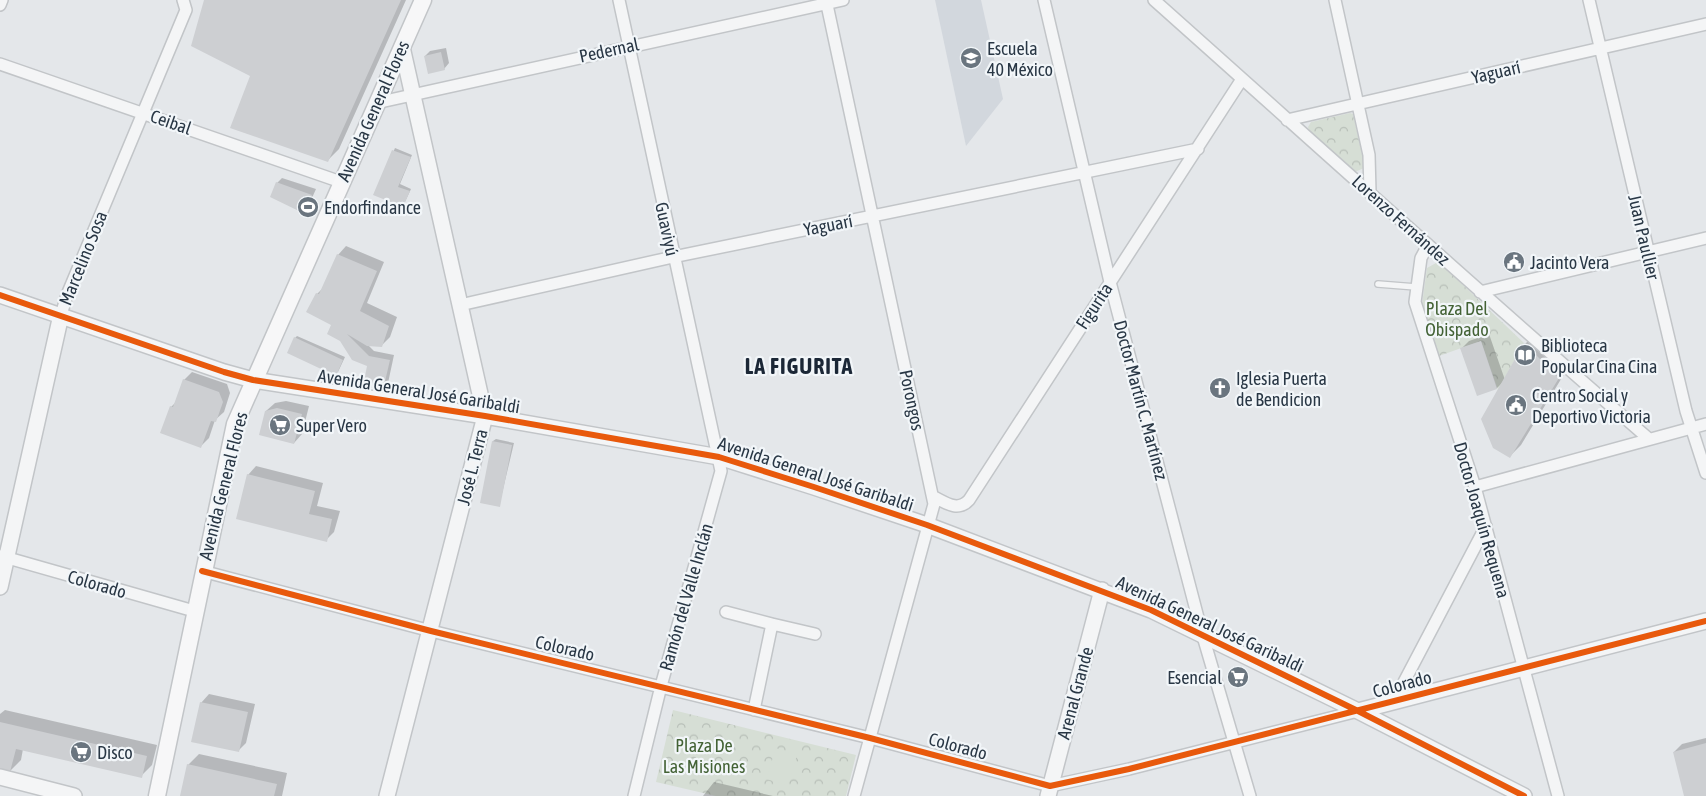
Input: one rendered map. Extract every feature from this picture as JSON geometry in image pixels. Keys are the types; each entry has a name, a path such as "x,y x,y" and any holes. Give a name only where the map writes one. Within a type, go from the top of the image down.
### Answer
{"main road":[{"name":"Avenida General Flores","path":"157,796 202,571 235,424 252,380 423,0"}],"street":[{"path":"0,4 2,0"},
{"name":"Marcelino Sosa","path":"0,587 2,557 61,315 186,10 183,0"},
{"name":"Guaviyú","path":"619,0 673,257 719,457"},
{"name":"Pedernal","path":"376,103 826,2 843,0"},
{"name":"Doctor Martín C. Martínez","path":"1044,0 1110,282 1202,633 1250,796"},
{"name":"Lorenzo Fernández","path":"1154,0 1428,246 1649,439"},
{"path":"1335,0 1371,166 1370,192"},
{"name":"Juan Paullier","path":"1589,0 1647,251 1692,427 1706,473"},
{"name":"Porongos","path":"826,2 934,497 933,513 927,525 854,796"},
{"name":"Yaguarí","path":"1286,120 1706,24"},
{"name":"José L. Terra","path":"386,796 431,631 485,416 402,47"},
{"name":"Ceibal","path":"0,64 341,182"},
{"name":"Figurita","path":"934,497 958,507 964,506 969,500 1242,79"},
{"name":"Yaguarí","path":"460,305 673,257 1198,149"},
{"path":"1480,292 1706,238"},
{"name":"Doctor Joaquín Requena","path":"1428,246 1421,258 1415,302 1475,486 1558,796"},
{"name":"Avenida General José Garibaldi","path":"0,295 252,380 485,416 719,457 927,525 1102,590 1202,633 1524,796"},
{"path":"1475,486 1706,424"},
{"name":"Ramón del Valle Inclán","path":"634,796 661,686 721,471 719,457"},
{"path":"1394,701 1486,526"},
{"name":"Colorado","path":"2,557 194,611"},
{"name":"Colorado","path":"202,571 431,631 870,738 1049,791 1706,621"},
{"name":"Arenal Grande","path":"1049,791 1102,590"},
{"path":"726,612 815,634"},
{"path":"754,710 772,624"},
{"path":"0,777 74,796"}],"lane":[{"path":"1378,284 1416,287"}],"shaded area":[{"path":"935,0 981,0 1003,99 966,146"}],"green space":[{"path":"1350,113 1353,114 1364,163 1364,168 1355,172 1308,127 1311,122"},
{"name":"Plaza Del Obispado","path":"1436,263 1442,265 1524,343 1498,390 1481,341 1439,356 1422,304 1427,268"},
{"name":"Plaza De Las Misiones","path":"673,710 856,755 846,796 716,796 656,782"},
{"path":"776,748 797,755 788,785 766,779"}],"building":[{"path":"204,0 401,0 328,162 230,128 250,76 191,46"},
{"path":"441,52 445,70 428,74 424,56"},
{"path":"392,150 411,157 398,187 410,191 403,207 373,195"},
{"path":"276,182 312,195 303,213 270,197"},
{"path":"337,254 377,271 360,311 389,326 382,347 367,346 347,334 369,356 390,360 383,390 363,386 367,366 352,360 340,341 327,334 331,325 306,312 316,293 319,294"},
{"path":"294,337 343,360 336,376 287,353"},
{"path":"1481,341 1497,389 1477,396 1460,348"},
{"name":"Centro Social y Deportivo Victoria","path":"1524,343 1559,378 1510,458 1493,448 1481,419"},
{"path":"183,379 219,392 223,402 216,422 211,421 201,448 160,433 170,406 173,407"},
{"name":"Super Vero","path":"277,408 302,414 294,444 259,435 265,411"},
{"path":"492,441 512,445 500,507 480,503"},
{"path":"247,474 315,491 309,514 332,519 327,542 236,519"},
{"path":"200,702 248,712 239,752 191,742"},
{"name":"Disco","path":"0,722 147,756 142,778 16,749 10,772 0,770"},
{"path":"1706,743 1706,796 1684,796 1673,752"},
{"path":"187,764 277,784 274,796 180,796"}],"cycle path":[{"path":"0,295 224,372 253,380 485,416 719,457 814,487 927,525 1151,610 1358,711 1524,796"},
{"path":"202,571 431,631 870,738 1050,786 1129,769 1706,621"}],"place":[{"name":"Escuela 40 México","path":"971,58"},
{"name":"Endorfindance","path":"308,207"},
{"name":"Jacinto Vera","path":"1514,262"},
{"name":"Biblioteca Popular Cina Cina","path":"1525,355"},
{"name":"Iglesia Puerta de Bendicion","path":"1220,388"},
{"name":"Centro Social y Deportivo Victoria","path":"1516,405"},
{"name":"Super Vero","path":"280,425"},
{"name":"Esencial","path":"1238,677"},
{"name":"Disco","path":"81,752"}],"district":[{"name":"LA FIGURITA","path":"799,366"}]}
